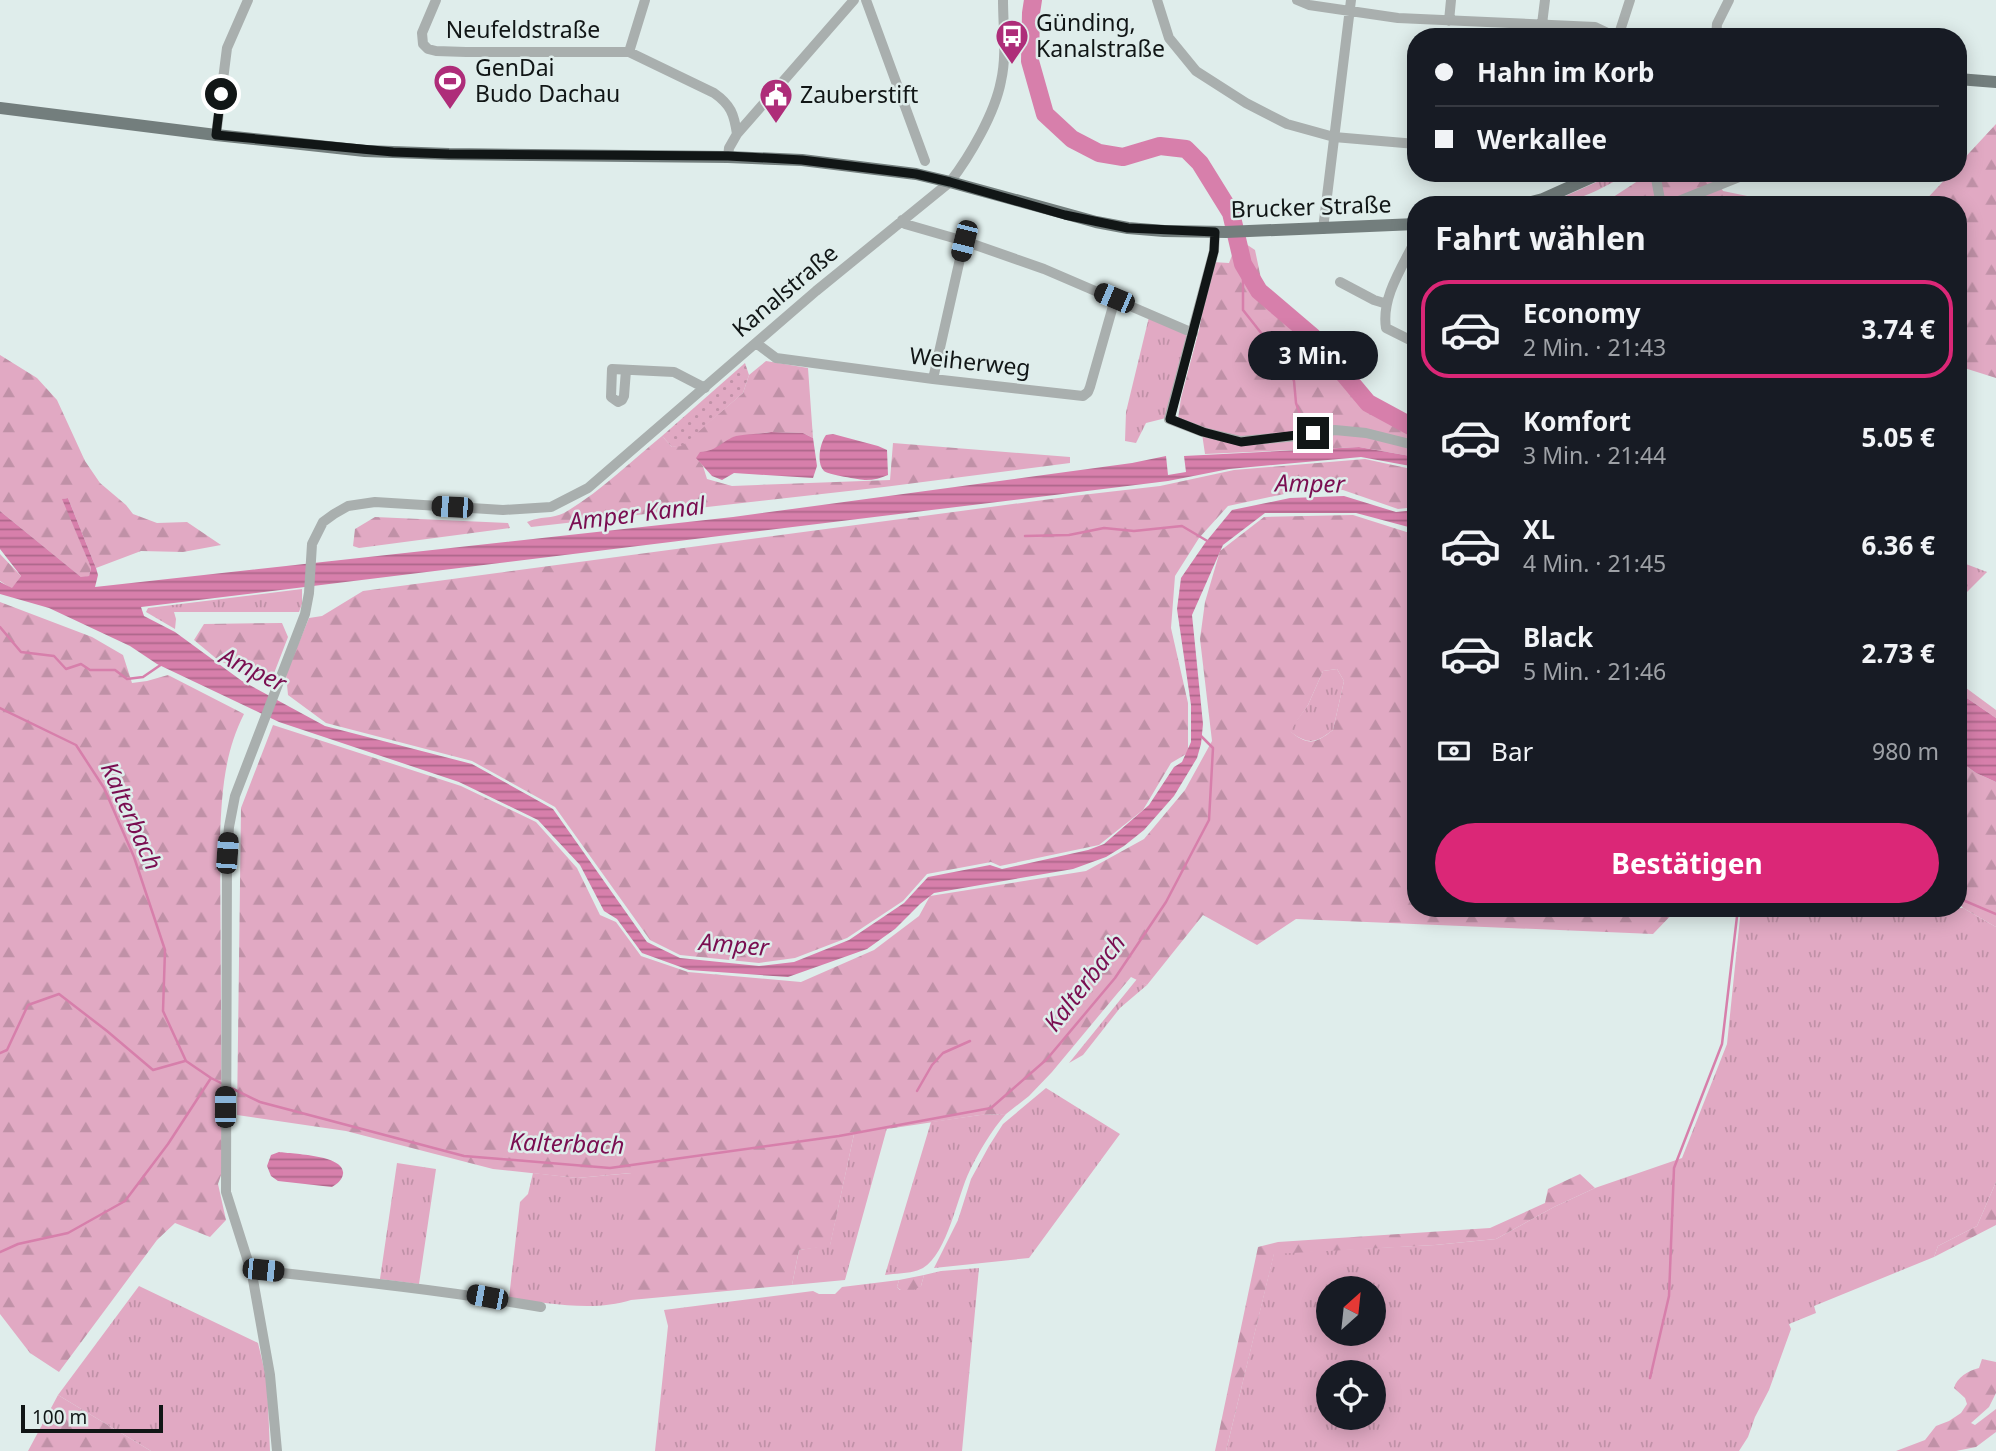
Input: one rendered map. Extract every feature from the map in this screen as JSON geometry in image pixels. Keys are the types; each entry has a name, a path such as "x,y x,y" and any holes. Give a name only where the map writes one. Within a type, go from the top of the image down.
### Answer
{"main road":[{"path":"1967,80 1996,82"},
{"name":"Brucker Straße","path":"0,108 216,135 393,152 728,156 816,161 905,172 1096,222 1164,231 1221,232 1407,224"},
{"path":"1550,196 1581,182"}],"street":[{"path":"216,135 227,48 248,0"},
{"name":"Neufeldstraße","path":"436,0 422,33 423,44 428,49 629,52 724,100 735,117 737,134"},
{"name":"Neufeldstraße","path":"629,52 645,0"},
{"path":"728,156 729,148 737,134 854,0"},
{"path":"866,0 925,161"},
{"name":"Kanalstraße","path":"277,1451 270,1374 252,1274 226,1192 227,853 235,796 304,614 309,593 312,544 323,522 348,506 375,502 503,510 551,507 588,488 756,343 950,182 966,159 998,95 1004,64 1003,0"},
{"path":"1157,0 1169,38 1196,71 1246,103 1287,124 1334,136 1407,143"},
{"path":"1297,0 1309,5 1350,6 1448,21 1597,28"},
{"path":"1448,21 1451,0"},
{"path":"1542,24 1545,0"},
{"path":"1620,28 1630,0"},
{"path":"1717,28 1729,0"},
{"path":"1323,229 1350,6"},
{"path":"1692,196 1726,182"},
{"path":"902,220 905,224 1044,269 1193,333"},
{"path":"1221,232 1210,264 1170,419 1203,432 1241,442 1335,430 1366,433 1407,443"},
{"path":"933,379 964,241"},
{"path":"1407,257 1388,296 1385,322 1386,328 1391,332 1407,339"},
{"path":"1340,282 1374,300 1388,304"},
{"name":"Weiherweg","path":"756,343 775,358 1083,396 1090,387 1115,299"},
{"path":"626,370 674,372 705,388"},
{"path":"252,1274 263,1270 364,1281 541,1307"}],"green space":[{"path":"1996,124 1996,378 1967,369 1967,196 1929,196 1943,182 1967,182 1967,155"},
{"path":"1597,182 1613,182 1583,196 1565,196"},
{"path":"1636,182 1718,182 1723,191 1747,196 1615,196"},
{"path":"1246,244 1255,250 1263,288 1314,329 1368,395 1407,414 1407,455 1359,447 1205,454 1201,427 1178,419 1181,398 1199,330 1212,262 1229,263 1236,245"},
{"path":"1149,317 1187,334 1166,418 1146,423 1136,443 1125,441 1126,412"},
{"path":"0,355 37,378 57,400 85,461 100,483 133,514 157,523 187,522 221,545 183,552 141,551 96,568 68,498 63,499 91,568 89,576 82,578 0,511"},
{"path":"766,361 808,368 813,438 803,433 771,432 734,437 697,458 707,479 732,486 890,480 893,443 1070,457 1070,463 531,527 527,522 560,515 577,505 662,436 672,447 682,445 743,393 749,375"},
{"path":"745,363 749,375 743,393 682,446 672,447 662,436"},
{"path":"1365,459 1407,468 1407,508 1398,509 1343,490 1289,493 1228,506 1199,538 1175,576 1171,628 1188,703 1188,753 1171,763 1143,810 1099,845 1000,866 991,862 927,874 903,901 847,938 795,958 759,963 680,955 650,940 555,807 472,761 326,723 288,695 286,674 309,618 322,616 363,591 1160,486 1234,470"},
{"path":"1353,515 1407,532 1407,917 1669,917 1653,934 1296,919 1257,945 1203,915 1147,985 1131,977 1052,1072 1029,1096 1006,1114 980,1115 854,1134 830,1246 799,1250 792,1285 631,1300 631,1173 577,1178 493,1169 346,1131 237,1115 241,808 273,725 461,786 536,822 577,868 600,915 616,922 641,956 688,972 801,982 874,950 919,916 930,896 1086,871 1144,839 1185,790 1212,741 1200,639 1205,602 1220,551 1264,517","holes":["1337,669 1344,681 1333,730 1311,741 1290,731 1308,705 1323,671"]},
{"path":"375,517 508,523 510,528 359,548 353,546 355,529"},
{"path":"0,554 21,576 12,589 0,581"},
{"path":"1967,564 1987,572 1967,592"},
{"path":"302,589 299,612 174,612 175,629 146,612 148,608"},
{"path":"0,602 92,637 123,655 132,683 168,675 244,714 228,759 220,836 222,1172 218,1184 226,1220 210,1237 175,1223 157,1240 59,1372 30,1353 0,1314"},
{"path":"282,623 288,637 273,676 252,676 218,660 194,640 204,624"},
{"path":"1337,669 1344,681 1333,730 1311,741 1289,731 1308,705 1323,671"},
{"path":"1967,689 1996,710 1996,718 1967,698"},
{"path":"1967,766 1996,782 1996,927 1967,910"},
{"path":"1967,910 1996,927 1996,1182 1977,1226 1938,1246 1934,1257 1814,1306 1816,1313 1789,1324 1791,1329 1769,1390 1739,1451 1226,1451 1274,1253 1435,1245 1496,1239 1595,1188 1682,1158 1727,1044 1740,917 1967,917"},
{"path":"1137,979 1147,985 1120,1008 1083,1055 1069,1063"},
{"path":"1046,1088 1120,1134 1029,1258 934,1268 958,1220 971,1179 989,1146 1003,1124"},
{"path":"1006,1114 986,1141 970,1170 951,1223 932,1261 919,1270 885,1275 931,1122"},
{"path":"887,1128 845,1280 792,1285 799,1250 830,1245 854,1134"},
{"path":"397,1163 436,1169 419,1284 380,1279"},
{"path":"533,1173 577,1178 632,1173 631,1300 617,1304 586,1306 509,1298 520,1202 528,1194"},
{"path":"1580,1174 1595,1188 1496,1239 1274,1254 1226,1451 1215,1451 1258,1247 1278,1242 1490,1228 1545,1203 1548,1189"},
{"path":"1996,1182 1996,1225 1934,1257 1938,1246 1977,1226"},
{"path":"979,1268 962,1451 655,1451 668,1326 664,1310 813,1291 819,1294 835,1294 842,1287 899,1280 897,1287 900,1290 921,1286 924,1275"},
{"path":"924,1275 921,1286 915,1289 906,1292 897,1287 899,1280"},
{"path":"139,1286 258,1343 267,1381 270,1451 151,1451 58,1395"},
{"path":"1982,1359 1996,1362 1996,1393 1989,1407 1971,1423 1975,1425 1996,1409 1996,1432 1976,1447 1956,1451 1896,1451 1925,1440 1936,1426 1961,1413 1967,1404 1965,1398 1954,1388 1955,1384 1964,1375 1979,1368"},
{"path":"58,1395 151,1451 28,1451"}],"shaded area":[{"path":"771,432 803,433 813,438 817,466 813,478 734,473 722,480 712,476 696,458 700,452 711,450 736,436"},
{"path":"833,434 887,450 888,475 866,480 824,471 820,463 821,448 826,435"},
{"path":"1359,447 1407,455 1407,465 1361,457 1229,469 1168,481 141,607 144,616 175,632 242,681 325,726 472,764 553,809 647,942 680,958 759,966 794,962 849,940 904,903 928,877 990,865 1002,869 1104,844 1149,805 1174,767 1182,762 1191,742 1191,705 1177,609 1181,578 1232,510 1290,498 1344,496 1396,512 1407,511 1407,527 1356,513 1265,513 1223,545 1192,615 1203,724 1197,758 1174,796 1144,830 1124,846 1106,857 1073,869 934,893 895,929 867,949 788,977 689,970 642,953 617,919 604,911 580,865 538,820 459,782 279,722 157,664 130,646 49,608 0,594 0,582 12,588 21,576 0,549 0,511 81,577 89,576 91,568 62,499 68,498 96,568 98,575 95,587 733,517 1132,463 1166,456 1168,475 1186,472 1184,456"},
{"path":"1967,698 1996,718 1996,782 1967,766"},
{"path":"279,1152 328,1159 342,1168 343,1174 339,1182 332,1187 278,1181 271,1176 267,1166 271,1155"}],"waterway":[{"path":"1033,0 1030,61 1045,114 1072,139 1099,153 1123,157 1160,146 1186,149 1200,163 1231,213 1243,264 1259,291 1312,336 1368,403 1407,424"},
{"path":"1031,13 1040,0"},
{"path":"1243,264 1243,310 1288,367 1306,431"},
{"path":"1308,437 1313,451"},
{"path":"1025,536 1069,535 1104,528 1134,531 1182,526 1209,542"},
{"path":"0,627 21,652 54,656 66,669 81,664 90,670 115,670 127,679 143,677 162,664"},
{"name":"Kalterbach","path":"0,708 76,745 104,788 134,857 165,950 163,1011 186,1061 223,1084"},
{"name":"Kalterbach","path":"229,1087 260,1102 464,1156 610,1168 839,1136 991,1108 1047,1059 1115,978 1166,902 1209,820 1213,748 1200,735"},
{"path":"1967,902 1996,914"},
{"path":"1650,1378 1669,1296 1674,1168 1722,1044 1737,917"},
{"path":"0,1053 7,1050 28,1005 59,994 153,1070 185,1061"},
{"path":"917,1091 932,1065 943,1053 970,1041"},
{"path":"0,1252 18,1244 68,1233 125,1201 168,1144 211,1078"}],"place":[{"name":"Günding, Kanalstraße","path":"1012,66"},
{"name":"GenDai Budo Dachau","path":"450,111"},
{"name":"Zauberstift","path":"776,125"}],"route":[{"path":"221,94 216,135 393,152 728,156 802,160 916,174 1065,215 1128,228 1215,232 1214,251 1170,419 1203,432 1241,442 1313,433"}],"water label":[{"name":"Amper","path":"1310,484"},
{"name":"Amper Kanal","path":"637,514"},
{"name":"Amper","path":"253,670"},
{"name":"Amper","path":"734,945"}]}
